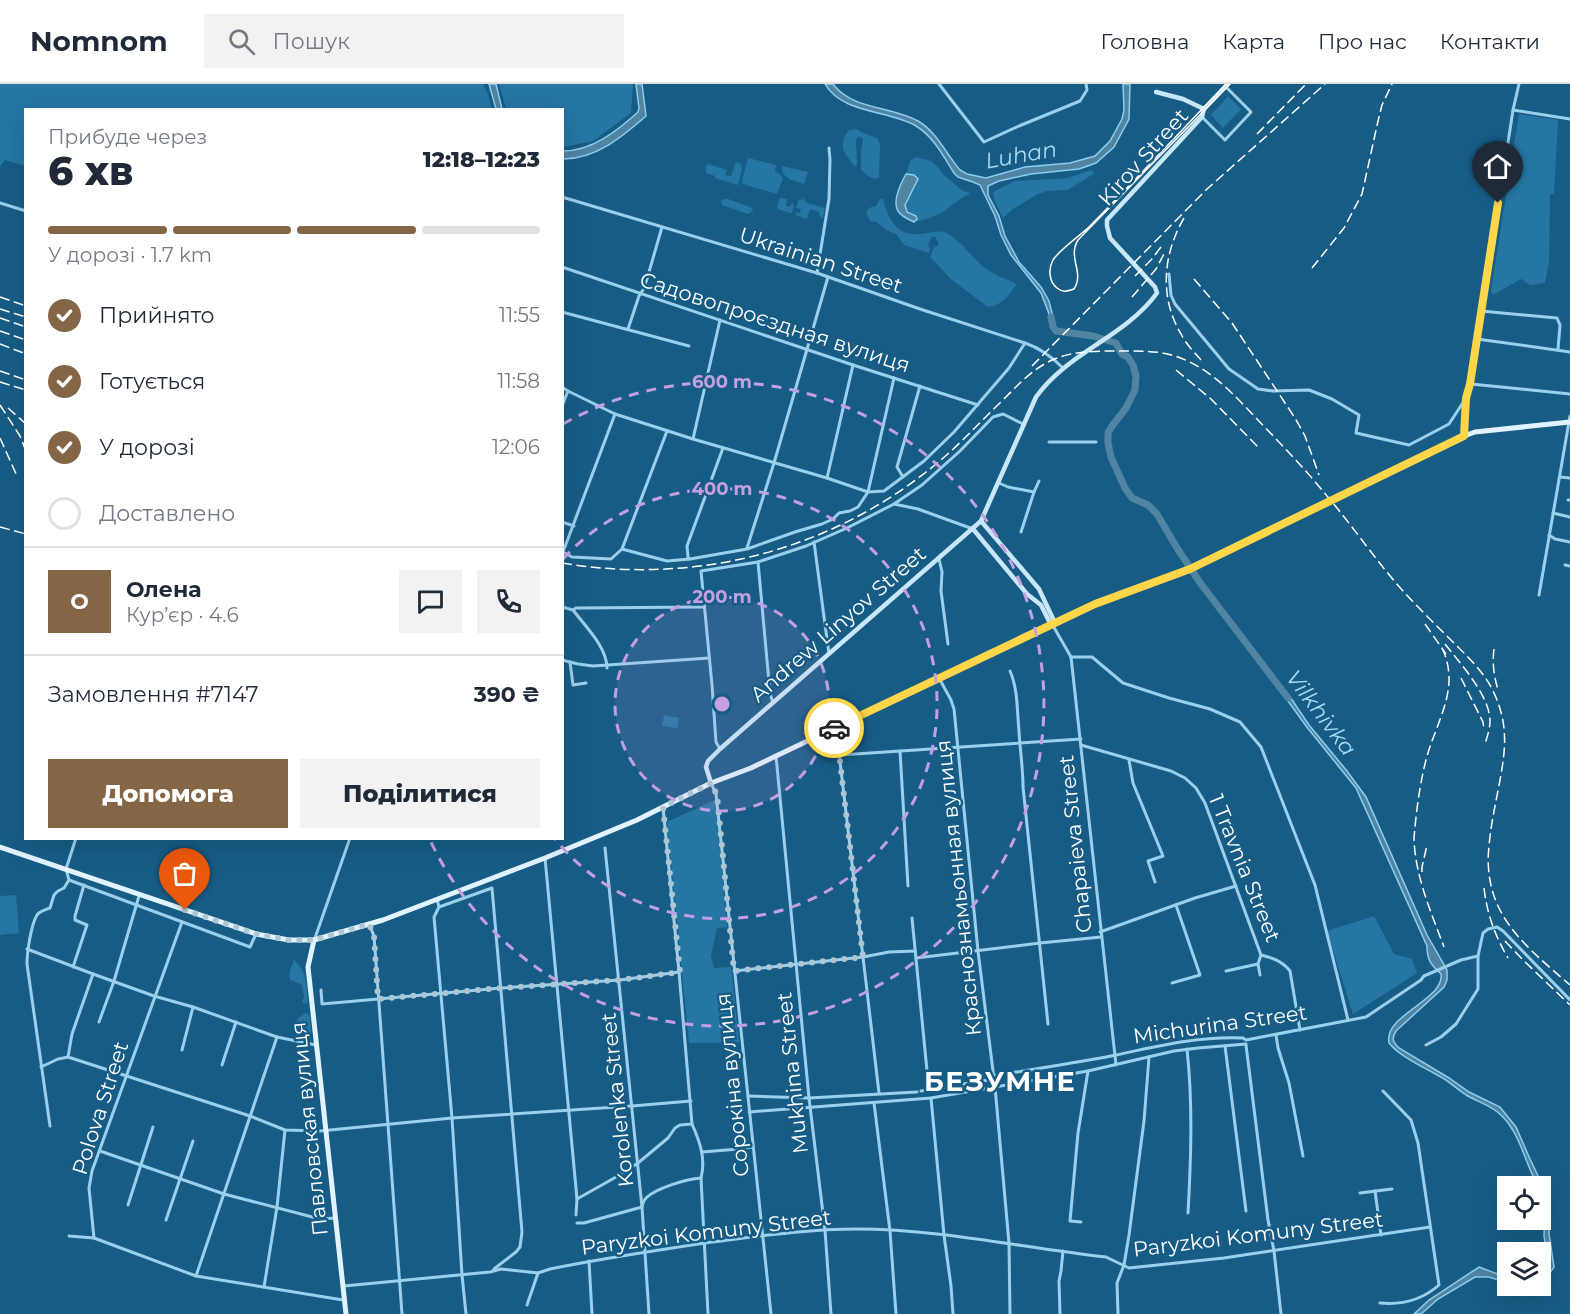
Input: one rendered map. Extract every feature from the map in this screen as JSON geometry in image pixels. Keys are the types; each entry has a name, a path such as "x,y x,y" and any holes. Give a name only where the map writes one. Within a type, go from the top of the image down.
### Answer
{"main road":[{"path":"0,847 256,934 289,940 314,940 369,924 437,899 637,820 711,783 751,768 1095,604 1201,564 1464,436 1475,432 1570,420"},
{"name":"Павловская вулиця","path":"314,940 308,967 346,1314"}],"street":[{"path":"939,84 984,142 1080,101 1087,90 1086,84"},
{"path":"1464,436 1466,398 1519,84"},
{"path":"1202,117 1225,140 1251,112 1227,85"},
{"name":"Kirov Street","path":"1114,332 1136,316 1156,293 1149,279 1110,238 1107,220 1202,117 1204,109 1227,85"},
{"path":"1156,92 1183,99 1204,109"},
{"path":"1513,110 1570,119"},
{"path":"816,273 830,199 829,148"},
{"name":"Ukrainian Street","path":"564,198 816,273 1025,343 1054,359 1063,368"},
{"path":"0,203 24,210"},
{"path":"628,329 647,279 662,227"},
{"name":"Садовопроєздная вулиця","path":"564,268 978,405"},
{"path":"1169,274 1171,295 1175,304 1229,369 1258,389 1309,390 1332,399 1359,415 1356,434 1409,445 1449,424 1466,398"},
{"path":"747,549 828,277"},
{"path":"1481,311 1557,318 1560,325 1558,350"},
{"path":"564,313 688,346"},
{"path":"693,439 720,320"},
{"name":"Andrew Linyov Street","path":"711,783 706,767 708,761 720,749 981,521 1024,424 1045,384 1083,352 1114,332"},
{"path":"1477,339 1570,352"},
{"path":"564,389 615,414 667,431 868,492 884,491 924,461 954,432 1010,368 1025,343"},
{"path":"827,478 853,365"},
{"path":"622,549 667,561 747,549 822,524 839,513 858,507 868,492 894,378"},
{"path":"1470,384 1570,394"},
{"path":"903,477 897,467 920,386"},
{"path":"564,401 568,392"},
{"path":"564,550 615,414"},
{"path":"720,749 716,742 701,571 758,562 847,528 904,498 929,478 993,417 1003,414 1024,424"},
{"path":"1539,595 1570,420"},
{"path":"564,553 572,557 611,559 622,549 667,431"},
{"path":"1049,442 1096,442"},
{"path":"690,559 687,546 723,448"},
{"path":"1564,455 1570,455"},
{"path":"1560,477 1570,478"},
{"path":"1021,532 1039,481"},
{"path":"999,483 1034,492"},
{"path":"893,503 918,509 973,529"},
{"path":"1553,513 1570,517"},
{"name":"Chapaieva Street","path":"981,521 1039,589 1053,624"},
{"path":"564,522 574,525"},
{"name":"Chapaieva Street","path":"973,529 1027,594 1041,605 1071,657 1116,1065"},
{"path":"1549,535 1555,539 1570,542"},
{"path":"814,542 829,654"},
{"path":"938,557 942,572 941,591 948,644"},
{"path":"758,562 770,693 773,703"},
{"path":"564,608 573,610 576,608 704,607"},
{"path":"573,610 601,646 607,659 607,667"},
{"path":"1071,657 1092,657 1124,683 1210,709 1240,722 1261,747 1315,885 1348,1020"},
{"path":"564,660 607,667 710,658"},
{"path":"570,662 573,685 586,682"},
{"path":"1010,671 1015,681 1038,940 1048,1024"},
{"name":"Краснознамьонная вулиця","path":"939,678 954,709 978,951 995,1087 1009,1243 1010,1314"},
{"path":"834,729 879,1093"},
{"path":"839,755 1081,739"},
{"name":"1 Travnia Street","path":"1081,745 1171,771 1185,778 1196,788 1205,803 1261,955 1285,964 1290,971 1300,1030"},
{"path":"900,751 908,886"},
{"name":"Mukhina Street","path":"776,756 809,1098 825,1230 831,1314"},
{"path":"1129,760 1133,783 1162,856 1148,861 1155,882"},
{"name":"Сорокіна вулиця","path":"711,783 717,795 771,1314"},
{"path":"663,807 680,972 692,1124 702,1152 701,1178 708,1314"},
{"path":"50,1126 27,964 27,949 37,915 50,908 54,895 64,888 69,880 66,869 75,840"},
{"path":"314,940 350,840"},
{"name":"Korolenka Street","path":"605,848 638,1163 649,1314"},
{"path":"545,858 577,1198 576,1215"},
{"path":"69,880 250,947 256,934"},
{"path":"73,967 87,925 75,920 84,885"},
{"path":"1100,932 1236,886"},
{"path":"439,907 492,888 522,1232 520,1247 490,1272"},
{"path":"99,1022 140,894"},
{"path":"437,899 439,907 434,917 466,1314"},
{"path":"1172,983 1200,975 1176,905"},
{"path":"912,918 929,1091"},
{"name":"Polova Street","path":"94,1239 89,1188 92,1171 182,922"},
{"path":"369,924 374,936 402,1314"},
{"path":"1426,1045 1441,1037 1456,1024 1478,989 1478,956 1483,933 1488,929 1497,927 1503,931 1570,1000"},
{"path":"916,958 1101,937"},
{"path":"27,949 154,996 193,1007 277,1037 316,1045"},
{"path":"734,971 889,952 915,951"},
{"path":"1260,975 1258,964 1261,955"},
{"name":"Michurina Street","path":"749,1112 931,1098 1088,1071 1187,1049 1225,1046 1366,1017 1424,976 1461,960 1478,956"},
{"path":"1226,972 1258,964"},
{"path":"321,990 322,1004 620,980 680,972"},
{"path":"68,1057 72,1034 93,974"},
{"path":"182,1050 193,1007"},
{"path":"222,1065 236,1022"},
{"path":"1276,1035 1289,1083 1303,1156"},
{"path":"196,1276 277,1037"},
{"name":"Michurina Street","path":"747,1096 809,1098 929,1091 988,1080 993,1076 1188,1040 1218,1037 1243,1038 1246,1042"},
{"path":"1246,1042 1281,1314"},
{"path":"1225,1046 1246,1211"},
{"path":"1187,1049 1190,1075 1188,1214"},
{"path":"41,1067 68,1057 250,1116 285,1130 327,1130 452,1118 691,1101"},
{"path":"1118,1314 1117,1283 1124,1265 1144,1121 1149,1057"},
{"path":"1081,1222 1070,1221 1078,1133 1088,1071"},
{"path":"1380,1303 1403,1303 1432,1291 1439,1285 1418,1143 1411,1120 1383,1091"},
{"path":"931,1098 953,1314"},
{"path":"874,1103 890,1231 896,1314"},
{"path":"577,1198 638,1163 680,1125 692,1124"},
{"path":"128,1205 153,1127"},
{"path":"264,1287 277,1207 285,1130"},
{"path":"166,1220 193,1141"},
{"path":"702,1152 753,1147"},
{"path":"100,1151 224,1194 320,1219 336,1218"},
{"path":"577,1223 642,1207 648,1197 662,1189 701,1178"},
{"path":"1360,1193 1392,1189"},
{"path":"1375,1191 1381,1235"},
{"name":"Paryzkoi Komuny Street","path":"342,1286 462,1275 501,1269 538,1273 645,1251 763,1235 825,1230 890,1231 1009,1243 1106,1257 1130,1268 1274,1251 1430,1227"},
{"path":"69,1236 94,1239 196,1276 343,1299"},
{"path":"1060,1314 1059,1281 1063,1251"},
{"path":"589,1261 592,1314"},
{"path":"527,1305 538,1273"}],"shaded area":[{"path":"0,84 483,84 492,108 24,108 24,166 5,160 0,166"},
{"path":"489,84 496,84 502,108 496,108"},
{"path":"499,84 633,84 631,113 593,141 564,147 564,108 506,108"},
{"path":"636,84 642,84 646,116 628,132 597,151 564,159 564,151 584,148 604,139 638,112"},
{"path":"825,84 833,84 851,99 861,103 918,121 936,137 960,170 986,178 1025,167 1070,163 1095,156 1110,141 1122,119 1123,84 1130,84 1129,119 1114,147 1096,163 1079,169 1031,174 999,181 988,186 988,195 999,216 1005,236 1019,262 1041,287 1049,301 1055,325 1051,325 1041,293 1011,255 980,185 958,177 933,141 916,126 843,101"},
{"path":"1228,96 1241,109 1223,128 1211,115"},
{"path":"1519,114 1558,120 1554,194 1550,194 1549,262 1545,283 1530,285 1521,279 1493,295 1491,291"},
{"path":"856,129 877,138 880,144 879,178 871,178 861,170 863,138 858,137 856,140 857,165 854,166 843,149 845,136 849,130"},
{"path":"916,157 931,161 945,176 970,194 938,214 914,222 917,219 913,214 907,213 905,205 917,182 910,174 906,174 910,161"},
{"path":"748,158 776,165 775,171 783,178 777,194 743,184"},
{"path":"736,162 741,164 742,169 738,185 706,173 708,164 727,170 725,175 731,176"},
{"path":"782,166 808,172 804,184 786,176"},
{"path":"1091,170 1095,173 1068,190 1038,194 1003,218 994,199 993,192 1015,181 1067,178"},
{"path":"906,174 914,175 918,179 905,205 907,212 916,216 917,219 914,222 901,215 896,207 898,192"},
{"path":"803,197 807,203 825,208 823,218 820,217 819,212 810,209 807,219 796,215 795,212 800,213 801,209 796,208 799,199 802,200"},
{"path":"780,198 787,199 786,206 790,207 792,203 794,204 792,213 778,209"},
{"path":"723,199 752,208 753,211 748,214 722,205"},
{"path":"880,199 883,199 891,219 899,229 911,234 946,233 988,270 1017,284 1001,302 988,307 952,280 930,257 934,247 939,245 935,236 928,244 929,253 904,245 896,234 870,221 866,212 869,208 876,206"},
{"path":"1286,691 1309,725 1366,797 1427,935 1447,970 1444,987 1396,1031 1394,1042 1399,1048 1469,1092 1500,1107 1516,1127 1538,1176 1534,1176 1514,1132 1502,1116 1406,1057 1389,1043 1390,1033 1395,1024 1434,992 1440,983 1441,974 1430,962 1427,946 1356,788 1283,694"},
{"path":"664,715 679,718 677,728 662,726"},
{"path":"715,800 727,927 717,928 711,956 714,968 731,967 739,1042 689,1043 667,822"},
{"path":"16,895 19,933 0,935 0,896"},
{"path":"1374,916 1394,954 1412,959 1417,973 1353,1014 1327,931"},
{"path":"294,960 302,969 306,979 308,1002 306,1004 302,1001 304,997 302,985 290,980 289,973"},
{"path":"306,1013 310,1015 311,1034 309,1037 296,1033 293,1029 298,1018"},
{"path":"1544,1230 1549,1230 1550,1242 1545,1242"},
{"path":"1551,1247 1554,1267 1551,1271"},
{"path":"1479,1267 1497,1274 1497,1279 1475,1277 1438,1299 1421,1314 1414,1314 1429,1300"}],"waterway":[{"name":"Vilkhivka","path":"1051,317 1056,331 1093,336 1116,343 1122,354 1128,357 1133,365 1136,376 1135,390 1126,408 1108,433 1111,457 1125,488 1132,498 1148,505 1157,514 1201,584 1288,698"}],"tram line":[{"path":"1226,84 1090,226 1056,256 1050,271 1052,282 1059,290 1074,289 1077,283 1074,253 1078,240 1230,84"}],"railway":[{"path":"1257,134 1306,84"},
{"path":"1032,366 1207,189 1325,84"},
{"path":"1312,268 1344,228 1362,194 1382,105 1392,84"},
{"path":"1184,218 1168,261 1167,291 1174,320 1185,341 1201,360"},
{"path":"1135,276 1161,247"},
{"path":"1132,297 1156,269 1165,252"},
{"path":"1194,279 1232,323 1295,418 1305,436 1319,475"},
{"path":"0,297 24,305"},
{"path":"0,309 24,316"},
{"path":"0,318 24,326"},
{"path":"0,331 24,339"},
{"path":"0,344 24,353"},
{"path":"564,563 613,569 664,569 715,564 764,553 812,538 858,516 901,490 942,459 1025,379 1052,360 1093,351 1143,351 1183,359 1204,370 1223,385 1302,466 1396,583 1487,680 1499,704 1504,725 1502,768 1489,846 1492,890 1499,909 1522,941 1570,985"},
{"path":"1176,370 1211,399 1259,448"},
{"path":"0,371 24,379"},
{"path":"0,382 24,389"},
{"path":"0,405 24,446"},
{"path":"8,408 24,422"},
{"path":"0,438 17,476"},
{"path":"0,527 24,533"},
{"path":"1425,624 1446,654"},
{"path":"1445,644 1473,680 1485,701 1490,721 1485,744"},
{"path":"1442,648 1447,663 1448,693 1425,764 1414,838 1417,866 1444,947"},
{"path":"1494,649 1494,670 1498,690"},
{"path":"1461,678 1483,722 1484,729"},
{"path":"1422,872 1427,845"},
{"path":"1484,888 1492,924 1508,958"},
{"path":"1505,941 1570,1005"}],"way so far":[{"path":"185,910 256,934 289,940 314,940 369,924 374,936 378,999 620,980 680,972 663,807 711,783 717,795 734,971 863,957 839,753 834,728"}],"district":[{"name":"БЕЗУМНЕ","path":"1000,1081"}],"route":[{"path":"834,728 1095,604 1190,569 1464,436 1466,398 1498,203"}],"water label":[{"name":"Luhan","path":"1021,155"}]}
